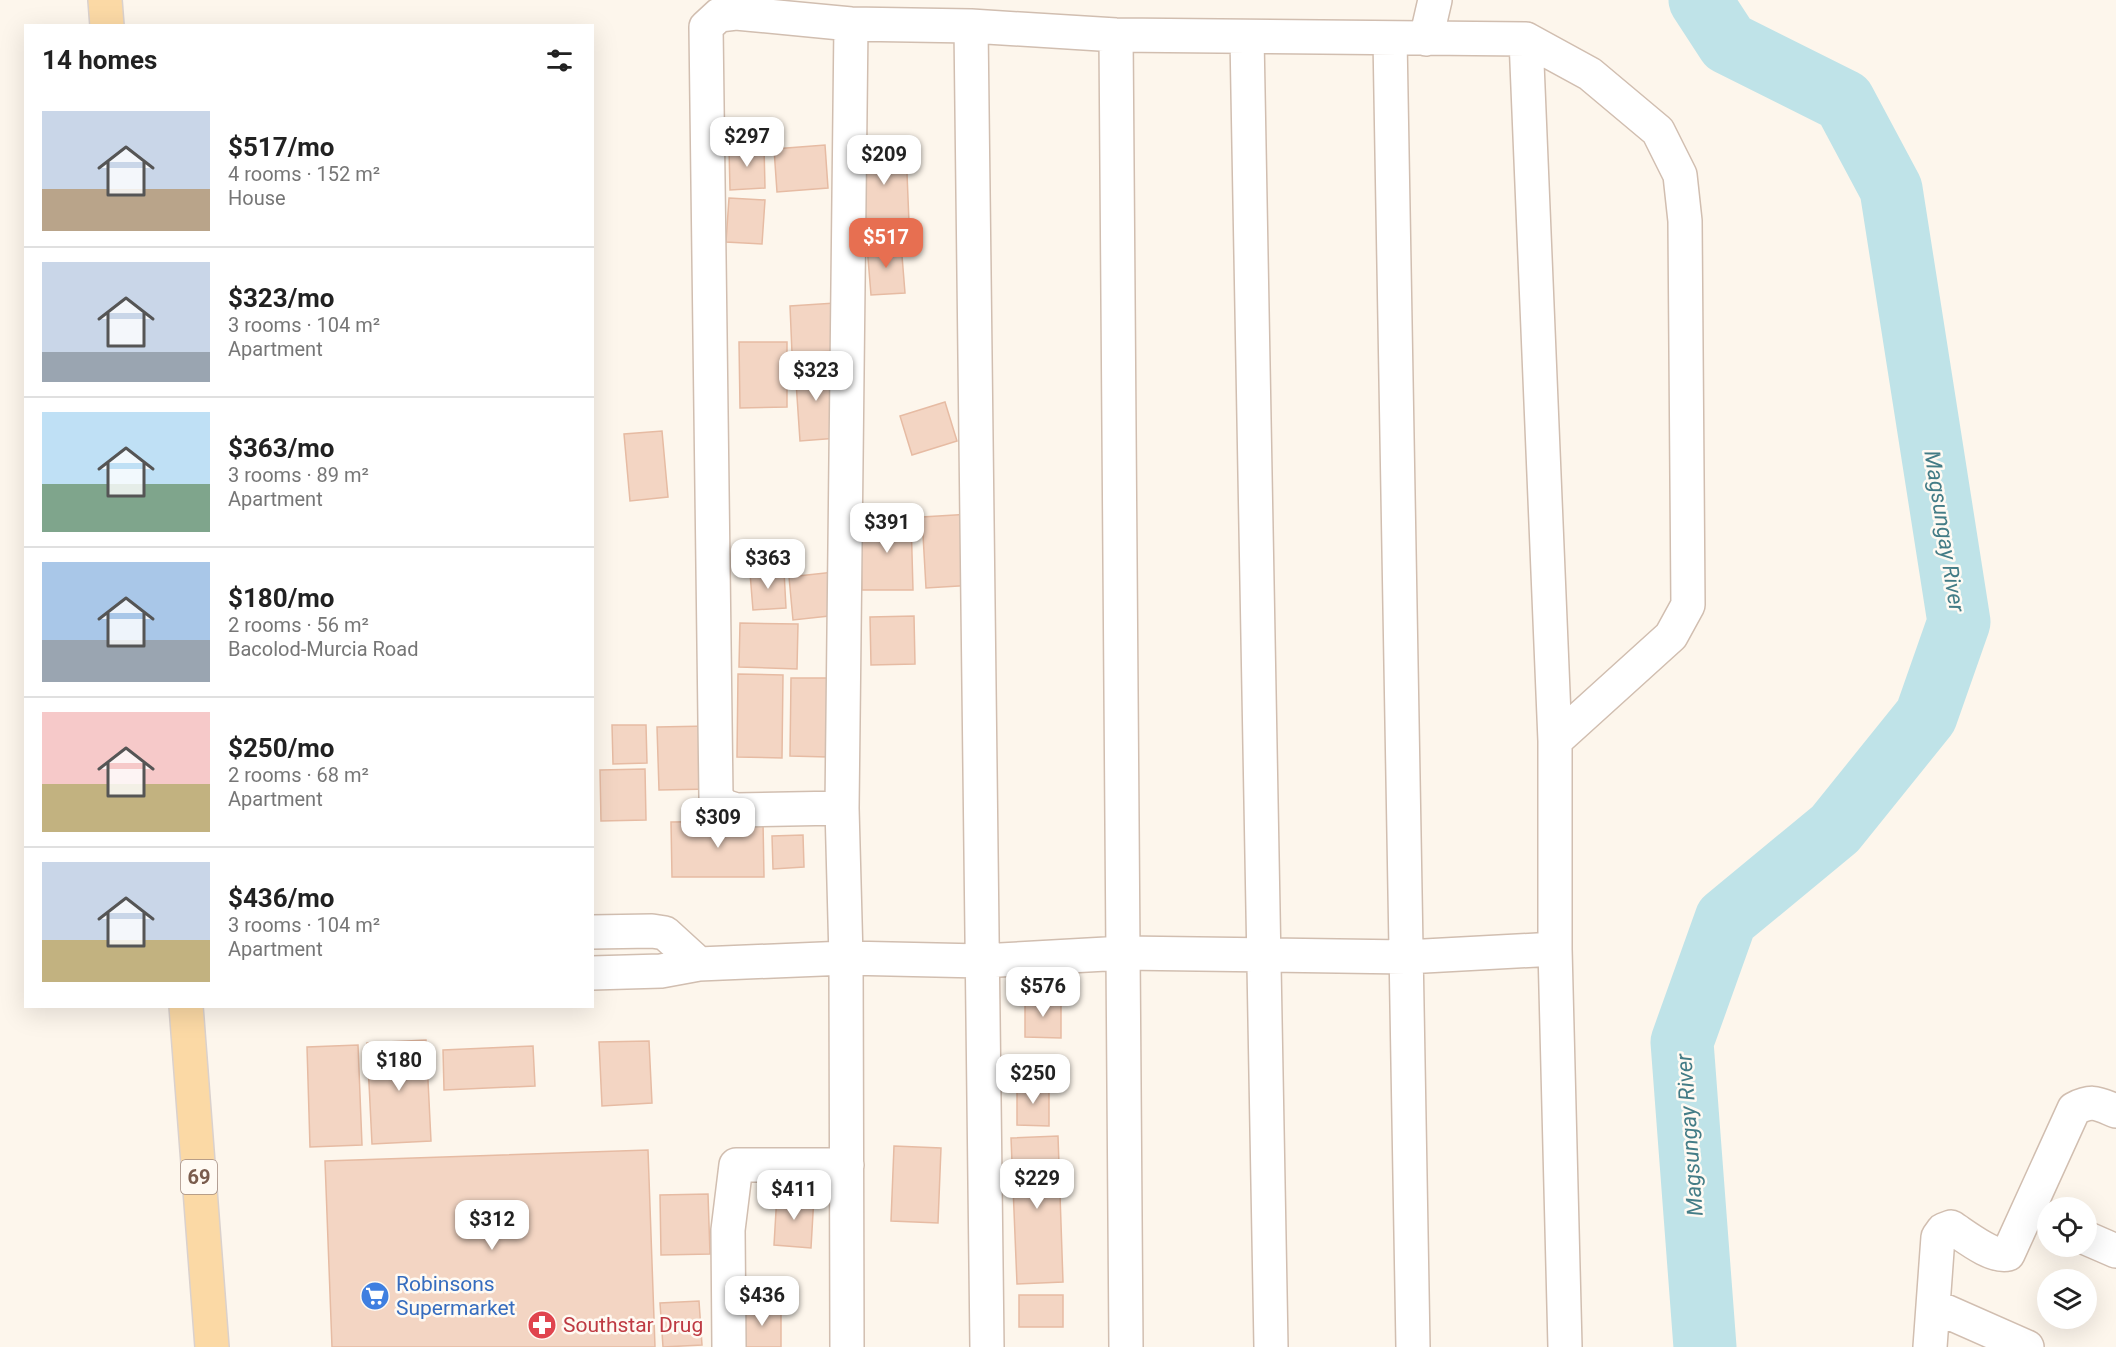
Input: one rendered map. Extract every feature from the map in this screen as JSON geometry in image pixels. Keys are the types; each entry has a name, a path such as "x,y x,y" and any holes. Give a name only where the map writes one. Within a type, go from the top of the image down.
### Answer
{"main road":[{"path":"105,0 107,24"},
{"name":"69","path":"186,1008 212,1347"}],"street":[{"path":"1426,39 1435,0"},
{"path":"842,808 736,810 724,806 716,797 706,27 719,15 736,13 851,24 971,26 1116,35 1526,39 1590,74 1658,131 1680,175 1685,221 1688,605 1671,636 1555,741"},
{"path":"847,1347 846,958 842,808 851,24"},
{"path":"971,26 987,1347"},
{"path":"1116,35 1125,1347"},
{"path":"1247,37 1270,1347"},
{"path":"1390,38 1413,1347"},
{"path":"1526,39 1555,741 1555,949 1565,1347"},
{"path":"594,932 652,931 665,933 699,964"},
{"path":"594,974 661,971 699,964 846,958 981,961 1124,953 1406,957 1555,949"},
{"path":"2044,1197 2074,1108 2085,1102 2093,1102 2116,1111"},
{"path":"729,1347 728,1230 736,1166 847,1165"},
{"path":"1930,1347 1938,1237 1943,1230 1951,1227 2001,1256 2008,1254 2037,1217"},
{"path":"2097,1243 2116,1251"},
{"path":"1934,1305 2027,1347"}],"building":[{"path":"825,145 828,188 777,192 774,149"},
{"path":"764,146 765,188 730,190 729,148"},
{"path":"906,148 909,223 863,225 859,150"},
{"path":"729,198 765,200 762,244 726,242"},
{"path":"901,243 905,293 871,295 867,246"},
{"path":"835,303 838,351 792,353 790,306"},
{"path":"739,342 787,342 787,407 740,408"},
{"path":"833,364 838,438 800,441 795,367"},
{"path":"945,402 957,441 912,455 900,416"},
{"path":"662,431 668,497 630,501 624,434"},
{"path":"971,514 975,585 926,588 922,517"},
{"path":"911,518 913,590 862,590 860,519"},
{"path":"784,571 786,608 753,610 750,573"},
{"path":"834,572 838,615 793,620 789,577"},
{"path":"914,616 915,664 871,665 870,617"},
{"path":"740,623 798,624 797,669 739,667"},
{"path":"738,674 783,675 782,758 737,757"},
{"path":"791,678 829,678 828,757 790,756"},
{"path":"612,725 646,725 647,763 613,764"},
{"path":"709,726 711,789 659,790 657,727"},
{"path":"645,769 646,820 601,821 600,770"},
{"path":"763,821 764,877 672,877 671,822"},
{"path":"803,835 804,867 773,869 772,836"},
{"path":"1025,999 1061,999 1061,1038 1025,1037"},
{"path":"426,1040 431,1141 372,1144 367,1043"},
{"path":"649,1041 652,1103 602,1106 599,1042"},
{"path":"358,1045 362,1145 310,1147 307,1047"},
{"path":"533,1046 535,1086 444,1090 443,1050"},
{"path":"1017,1085 1049,1086 1049,1126 1017,1125"},
{"path":"1058,1136 1063,1282 1017,1284 1011,1138"},
{"path":"894,1146 941,1148 938,1223 891,1221"},
{"path":"648,1150 655,1347 332,1347 325,1161"},
{"path":"708,1194 710,1254 661,1255 660,1195"},
{"path":"777,1194 814,1196 811,1248 774,1245"},
{"path":"1019,1295 1063,1295 1063,1327 1019,1327"},
{"path":"699,1301 702,1345 663,1347 660,1303"},
{"path":"743,1307 781,1307 781,1347 742,1347"}],"waterway":[{"name":"Magsungay River","path":"1700,0 1728,43 1844,101 1891,189 1959,622 1926,716 1835,829 1726,919 1682,1042 1705,1347"}],"place":[{"name":"Robinsons Supermarket","path":"375,1296"},
{"name":"Southstar Drug","path":"542,1325"}]}
